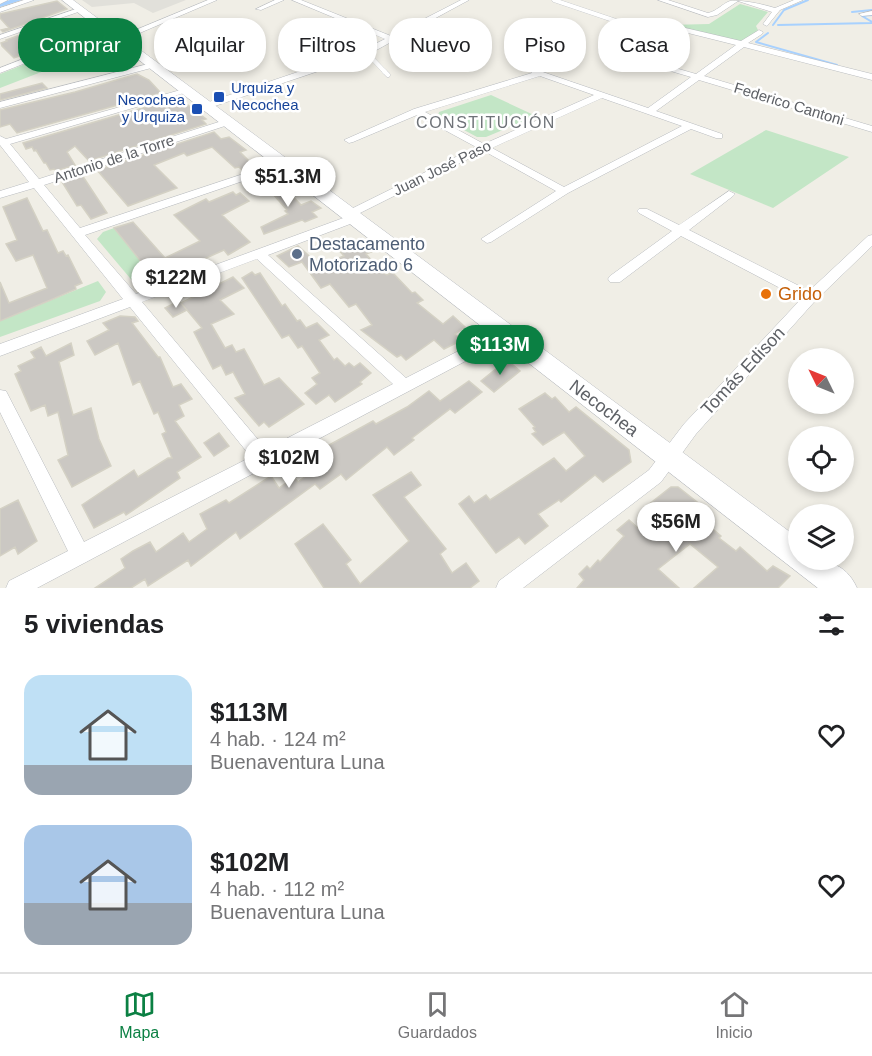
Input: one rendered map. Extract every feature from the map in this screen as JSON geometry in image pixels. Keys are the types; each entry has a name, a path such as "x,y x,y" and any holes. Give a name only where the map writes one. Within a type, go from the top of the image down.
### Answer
{"main road":[{"name":"Necochea","path":"67,0 91,18"},
{"name":"Necochea","path":"142,57 788,547"},
{"path":"818,570 842,588"}],"street":[{"path":"0,10 31,0"},
{"path":"142,29 214,0"},
{"path":"260,9 281,0"},
{"path":"295,0 389,38"},
{"path":"431,18 466,0"},
{"path":"661,0 708,15 715,14 736,0"},
{"path":"741,0 776,10"},
{"path":"767,24 776,10 800,0"},
{"path":"0,37 79,9"},
{"path":"862,14 872,13"},
{"path":"690,31 872,77"},
{"path":"649,112 759,32"},
{"path":"0,71 18,64"},
{"path":"0,105 152,65"},
{"path":"206,106 307,72"},
{"path":"349,140 417,111 535,72 718,136"},
{"name":"Federico Cantoni","path":"682,72 872,129"},
{"path":"187,91 2,141 263,459"},
{"name":"Juan José Paso","path":"0,350 259,254 352,216 483,148 602,95"},
{"path":"417,111 564,191"},
{"name":"Antonio de la Torre","path":"0,195 228,122"},
{"path":"487,239 564,191 690,126"},
{"path":"78,233 284,164"},
{"path":"615,279 729,194"},
{"path":"643,211 810,298"},
{"name":"Tomás Edison","path":"506,588 655,476 679,441 810,298 870,245"},
{"path":"259,254 405,386"},
{"path":"16,588 506,333"},
{"path":"0,396 80,554"}],"lane":[{"path":"554,0 607,18"},
{"path":"377,64 388,75"}],"shaded area":[{"path":"82,0 186,0 153,13 134,3 92,7"}],"green space":[{"path":"740,4 768,12 756,26 758,30 744,44 690,31 690,24 709,24"},
{"path":"18,67 18,72 41,72 0,88 0,74"},
{"path":"491,95 536,116 486,137 477,137 438,116 439,112"},
{"path":"766,130 849,157 773,208 690,174"},
{"path":"114,228 157,281 146,285 135,284 97,239 103,232"},
{"path":"98,281 106,292 100,301 0,337 0,321"}],"building":[{"path":"57,1 67,9 42,18 18,18 18,27 3,32 1,30 9,28 0,18 0,14"},
{"path":"18,36 18,57 14,58 2,46 1,43"},
{"path":"137,74 149,80 161,93 17,133 10,124 0,127 0,110"},
{"path":"42,83 47,88 0,100 0,94"},
{"path":"173,99 180,99 206,119 202,120 206,124 89,161 75,146 67,152 75,165 56,171 50,170 36,150 34,151 32,147 26,149 23,143"},
{"path":"214,132 221,139 229,137 246,150 240,152 254,166 242,170 239,167 235,168 212,147 187,156 184,153 154,165 177,188 128,206 97,170"},
{"path":"82,175 107,213 91,219 81,205 77,206 62,182"},
{"path":"273,179 275,182 278,181 301,205 311,201 321,208 312,212 317,217 264,234 261,227 288,214 272,193 270,194 261,184"},
{"path":"233,192 236,195 240,193 249,201 222,215 250,242 228,255 224,250 195,263 193,261 160,274 157,271 151,274 114,228 133,222 165,258 200,241 174,215 206,199 209,202"},
{"path":"27,198 43,231 47,230 58,253 63,251 66,256 68,255 82,283 75,286 76,289 0,321 0,282 9,303 47,288 33,255 16,261 6,244 17,240 3,207"},
{"path":"361,238 376,250 366,254 382,272 387,275 392,272 412,293 415,292 423,300 417,303 443,324 453,316 465,327 455,334 462,340 444,349 434,340 406,360 401,355 397,357 361,330 372,325 356,304 349,307 330,284 321,288 302,262 289,267 277,256 298,246 316,262 320,261 323,264 344,256 337,248"},
{"path":"252,272 255,275 260,273 282,306 285,304 297,321 300,320 306,328 317,323 329,335 319,340 334,360 337,358 345,366 349,363 354,367 360,363 371,373 360,382 362,384 335,402 329,395 316,404 305,393 317,384 312,378 320,373 302,346 298,348 289,335 282,338 242,278"},
{"path":"233,277 244,288 220,300 234,314 211,324 225,348 232,345 236,352 244,349 264,385 279,378 304,404 269,427 264,422 259,426 235,398 245,394 233,372 226,375 221,365 213,369 194,332 202,328 181,303"},
{"path":"179,301 187,310 173,317 165,308"},
{"path":"120,316 135,317 138,321 132,323 160,357 173,387 181,384 192,399 179,405 184,416 175,421 201,457 177,472 180,478 126,515 124,512 94,528 82,505 134,470 138,477 168,458 172,458 162,434 166,432 158,412 154,414 140,381 133,385 118,343 95,355 87,341 109,330 103,323"},
{"path":"71,343 74,355 59,362 73,415 91,408 99,439 111,466 72,487 58,460 68,455 58,412 48,416 45,405 31,411 15,374 21,371 18,366 35,358 31,352 41,347 46,356"},
{"path":"507,360 520,371 494,392 481,381"},
{"path":"469,381 482,392 455,413 450,409 394,455 387,447 346,480 341,474 320,489 315,484 240,539 236,532 191,566 188,560 148,586 145,579 131,588 95,588 125,568 121,559 133,551 150,542 156,552 183,533 189,542 207,529 200,514 226,500 229,503 271,476 279,488 294,477 298,482 328,459 320,450 373,421 376,424 407,407 429,391 440,401"},
{"path":"545,393 552,399 555,397 569,412 576,407 629,450 631,462 603,482 595,475 561,502 559,500 538,514 548,526 525,544 519,537 496,553 459,504 469,496 474,503 486,495 490,500 554,458 566,471 585,456 564,432 543,445 532,434 536,432 533,428 535,427 519,409"},
{"path":"219,433 229,446 214,456 204,443"},
{"path":"411,472 421,485 404,497 446,549 440,554 452,573 466,563 479,581 470,588 324,588 295,544 323,524 351,560 346,564 360,584 409,541 373,495"},
{"path":"671,487 678,487 701,505 694,513 736,551 740,547 767,571 773,566 790,576 778,588 694,588 718,567 690,544 658,569 679,588 577,588 584,580 579,574 587,566 590,569 598,560 600,562 624,536 617,530 629,520 648,537 664,519 648,505"},
{"path":"18,500 37,541 18,554 15,547 0,556 0,509"}],"waterway":[{"path":"0,5 18,0"},
{"path":"773,25 784,10 808,0"},
{"path":"852,12 872,10"},
{"path":"872,15 862,16 872,22"},
{"path":"778,25 872,23"},
{"path":"768,33 756,42 837,65"}],"place":[{"name":"Urquiza y Necochea","path":"219,97"},
{"name":"Necochea y Urquiza","path":"197,109"},
{"name":"Destacamento Motorizado 6","path":"297,254"},
{"name":"Grido","path":"766,294"}],"district":[{"name":"CONSTITUCIÓN","path":"486,122"}]}
